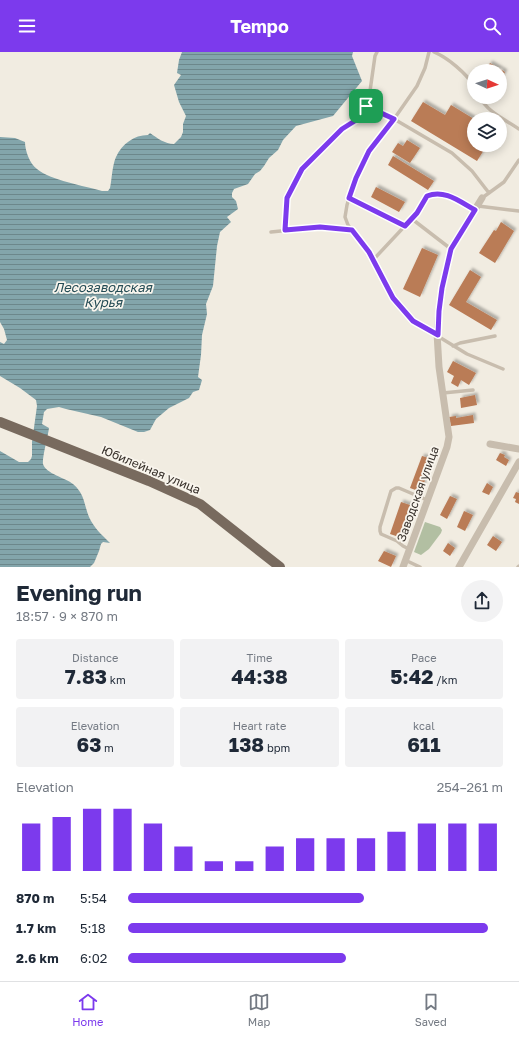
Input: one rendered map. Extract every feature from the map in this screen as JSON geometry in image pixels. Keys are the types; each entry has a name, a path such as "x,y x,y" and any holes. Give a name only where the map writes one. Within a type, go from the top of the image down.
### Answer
{"main road":[{"name":"Юбилейная улица","path":"0,422 149,481 200,504 280,567"}],"street":[{"name":"Заводская улица","path":"404,564 447,447 448,437 439,367 438,335 442,288 451,249 482,198"},
{"path":"490,444 519,449"},
{"path":"459,567 519,462"}],"lane":[{"path":"285,230 287,198 302,169 342,129 361,117 369,98 375,56 377,52"},
{"path":"429,52 425,68 417,86 369,151 356,178 347,205 345,217 348,225 374,260 393,298 413,321 467,354 502,368"},
{"path":"434,52 454,65 467,77"},
{"path":"484,104 519,129"},
{"path":"366,106 394,119 452,153 472,170 489,193"},
{"path":"482,198 504,182 519,160"},
{"path":"374,260 417,213 427,196 432,194 449,195 476,208 519,211"},
{"path":"349,198 405,226"},
{"path":"412,219 451,249"},
{"path":"271,232 320,227 352,230"},
{"path":"454,346 460,343 496,336"},
{"path":"442,393 473,390"},
{"path":"409,549 397,541 381,534 380,531 391,491 399,488 428,501"},
{"path":"404,564 420,567"}],"green space":[{"path":"425,522 440,527 442,530 429,549 421,555 414,552"}],"water":[{"name":"Лесозаводская Курья","path":"182,52 353,52 352,56 362,81 333,116 296,126 283,140 278,150 269,158 248,184 234,189 232,197 236,201 238,209 227,217 231,222 220,232 213,286 206,304 207,314 202,335 198,377 202,380 199,390 193,392 189,398 169,408 156,419 150,430 144,432 138,432 101,417 59,407 47,409 44,412 42,424 49,428 43,464 56,476 70,482 77,488 82,496 87,513 93,525 110,543 103,542 101,544 94,563 90,567 0,567 0,451 19,462 28,462 31,459 37,406 36,400 0,376 0,342 4,344 7,340 0,322 0,137 15,138 25,142 30,161 34,167 43,173 68,182 102,191 108,191 110,188 116,157 125,144 129,141 150,133 167,143 174,144 181,137 186,116 179,102 174,85 181,75 177,73"}],"building":[{"path":"423,102 445,115 451,105 467,115 467,152 483,152 477,161 411,121"},
{"path":"407,140 420,148 410,163 392,152 398,143 403,146"},
{"path":"393,156 434,181 428,190 388,165"},
{"path":"376,187 405,202 399,212 371,197"},
{"path":"501,222 514,231 495,263 479,253"},
{"path":"422,248 438,255 420,297 403,289"},
{"path":"470,270 481,277 466,302 497,320 491,330 449,305"},
{"path":"453,361 476,373 469,385 461,380 458,387 451,383 454,376 447,372"},
{"path":"475,395 477,405 461,408 460,398"},
{"path":"473,415 474,423 451,426 449,417 456,416 456,418"},
{"path":"500,453 505,455 504,457 509,460 506,466 496,460"},
{"path":"422,456 432,459 421,492 410,488"},
{"path":"487,483 493,487 489,495 482,492"},
{"path":"516,492 519,493 519,504 515,502 516,499 513,498"},
{"path":"450,496 457,499 447,519 440,515"},
{"path":"401,502 410,505 399,537 390,534"},
{"path":"464,511 473,515 465,531 457,527"},
{"path":"493,536 502,542 496,551 487,545"},
{"path":"448,543 455,548 450,556 443,551"},
{"path":"384,551 396,556 391,567 378,561"}],"route":[{"path":"366,106 394,119 369,151 356,178 349,198 405,226 417,213 427,196 432,194 449,195 475,210 451,249 442,288 438,335 413,321 393,298 369,252 352,230 320,227 285,230 287,198 302,169 342,129 361,117 366,106"}]}
